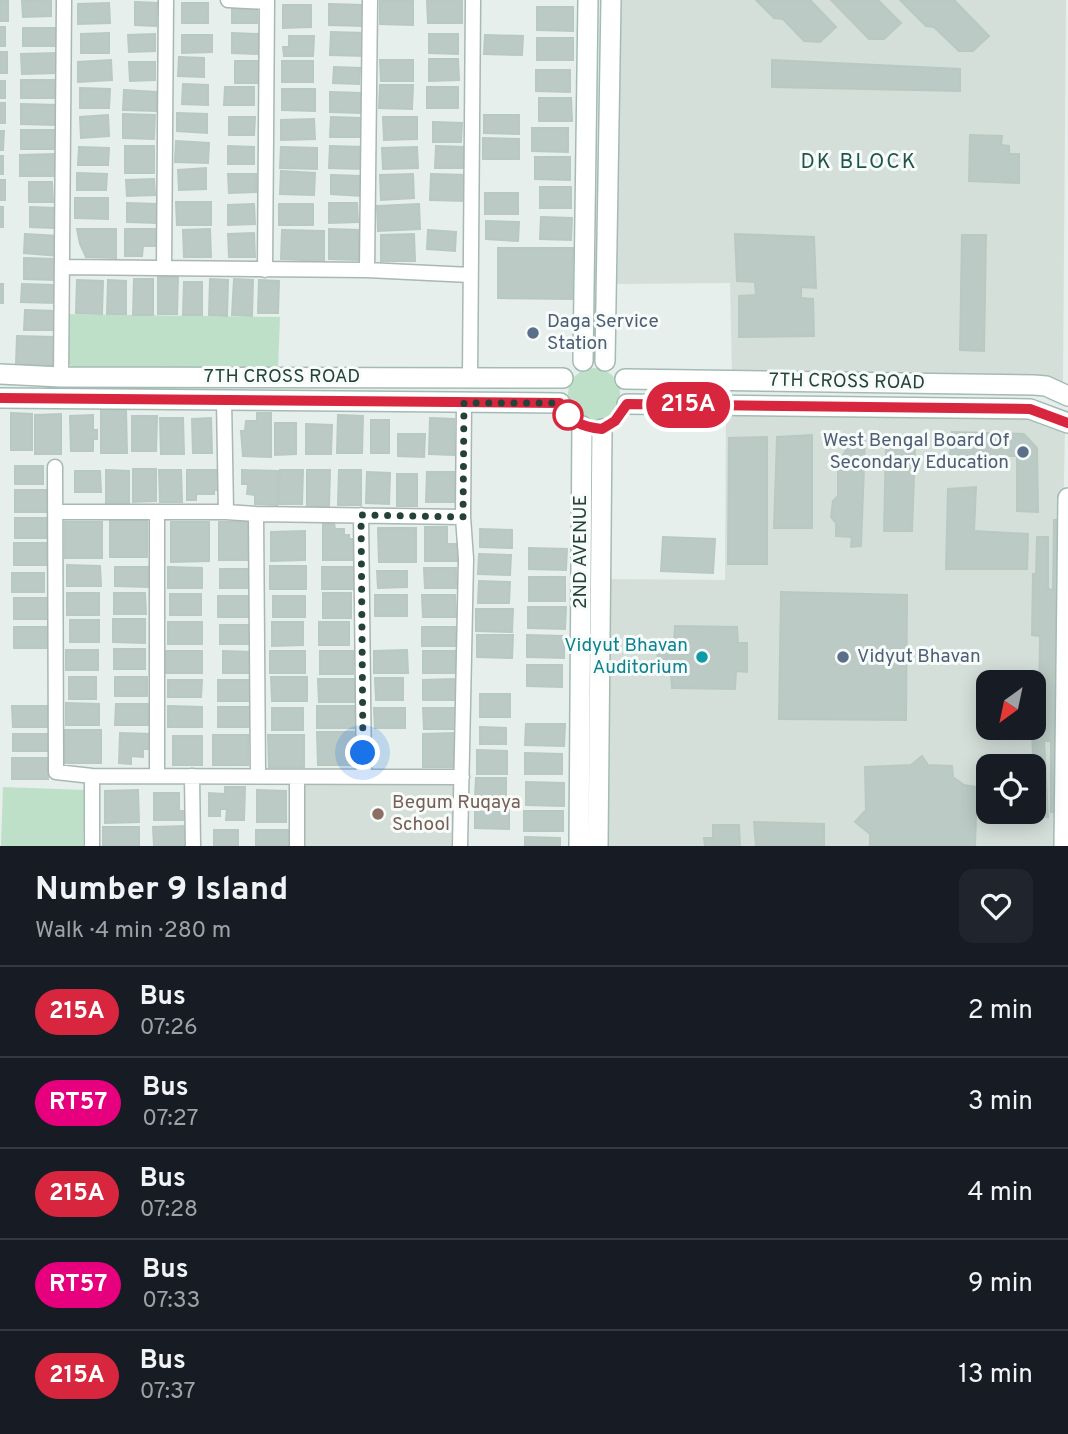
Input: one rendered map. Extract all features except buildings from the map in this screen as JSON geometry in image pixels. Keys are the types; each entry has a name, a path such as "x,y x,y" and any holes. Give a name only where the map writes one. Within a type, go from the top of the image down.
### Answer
{"street":[{"path":"61,377 64,0"},
{"path":"164,268 166,0"},
{"path":"228,0 267,1 265,270"},
{"path":"367,270 370,0"},
{"path":"470,377 473,0"},
{"path":"583,361 587,0"},
{"path":"605,361 611,0"},
{"path":"63,267 367,270 470,275"},
{"path":"595,359 615,366 628,387 627,404 615,421 602,429 582,426 572,420 560,403 560,387 564,378 573,366 583,361 595,359"},
{"name":"7TH CROSS ROAD","path":"0,374 61,377 564,378"},
{"name":"7TH CROSS ROAD","path":"625,379 1034,384 1046,386 1068,396"},
{"name":"7TH CROSS ROAD","path":"0,398 560,403"},
{"path":"224,400 226,512"},
{"path":"460,846 466,559 463,517 464,403"},
{"name":"7TH CROSS ROAD","path":"627,404 1030,409 1068,424"},
{"name":"2ND AVENUE","path":"579,846 582,426"},
{"name":"2ND AVENUE","path":"598,846 602,429"},
{"path":"55,467 56,772 92,776 462,777"},
{"path":"1064,846 1068,498"},
{"path":"55,512 463,517"},
{"path":"157,513 157,776"},
{"path":"256,514 258,776"},
{"path":"361,515 364,777"},
{"path":"92,776 92,846"},
{"path":"192,776 193,846"},
{"path":"297,776 297,846"}],"shaded area":[{"path":"615,0 1066,0 1063,382 732,377 730,283 615,284"},
{"path":"726,411 1034,415 1065,427 1057,846 603,846 605,579 725,580"},
{"name":"Begum Ruqaya School","path":"300,783 457,783 453,846 301,846"}],"green space":[{"path":"62,314 280,317 278,371 85,373 71,366 61,354"},
{"path":"594,368 613,375 620,394 613,413 594,420 575,413 568,394 575,375"},
{"path":"3,787 85,790 83,846 1,846"}],"bus line":[{"name":"215A","path":"0,398 560,403 572,420 582,426 602,429 615,421 627,404 1030,409 1068,423"}],"place":[{"name":"Daga Service Station","path":"533,333"},
{"name":"West Bengal Board Of Secondary Education","path":"1023,452"},
{"name":"Vidyut Bhavan Auditorium","path":"702,657"},
{"name":"Vidyut Bhavan","path":"843,657"},
{"name":"Begum Ruqaya School","path":"378,814"}],"district":[{"name":"DK BLOCK","path":"859,162"}],"route":[{"path":"363,753 361,515 463,517 464,403 560,403 568,415"}]}
